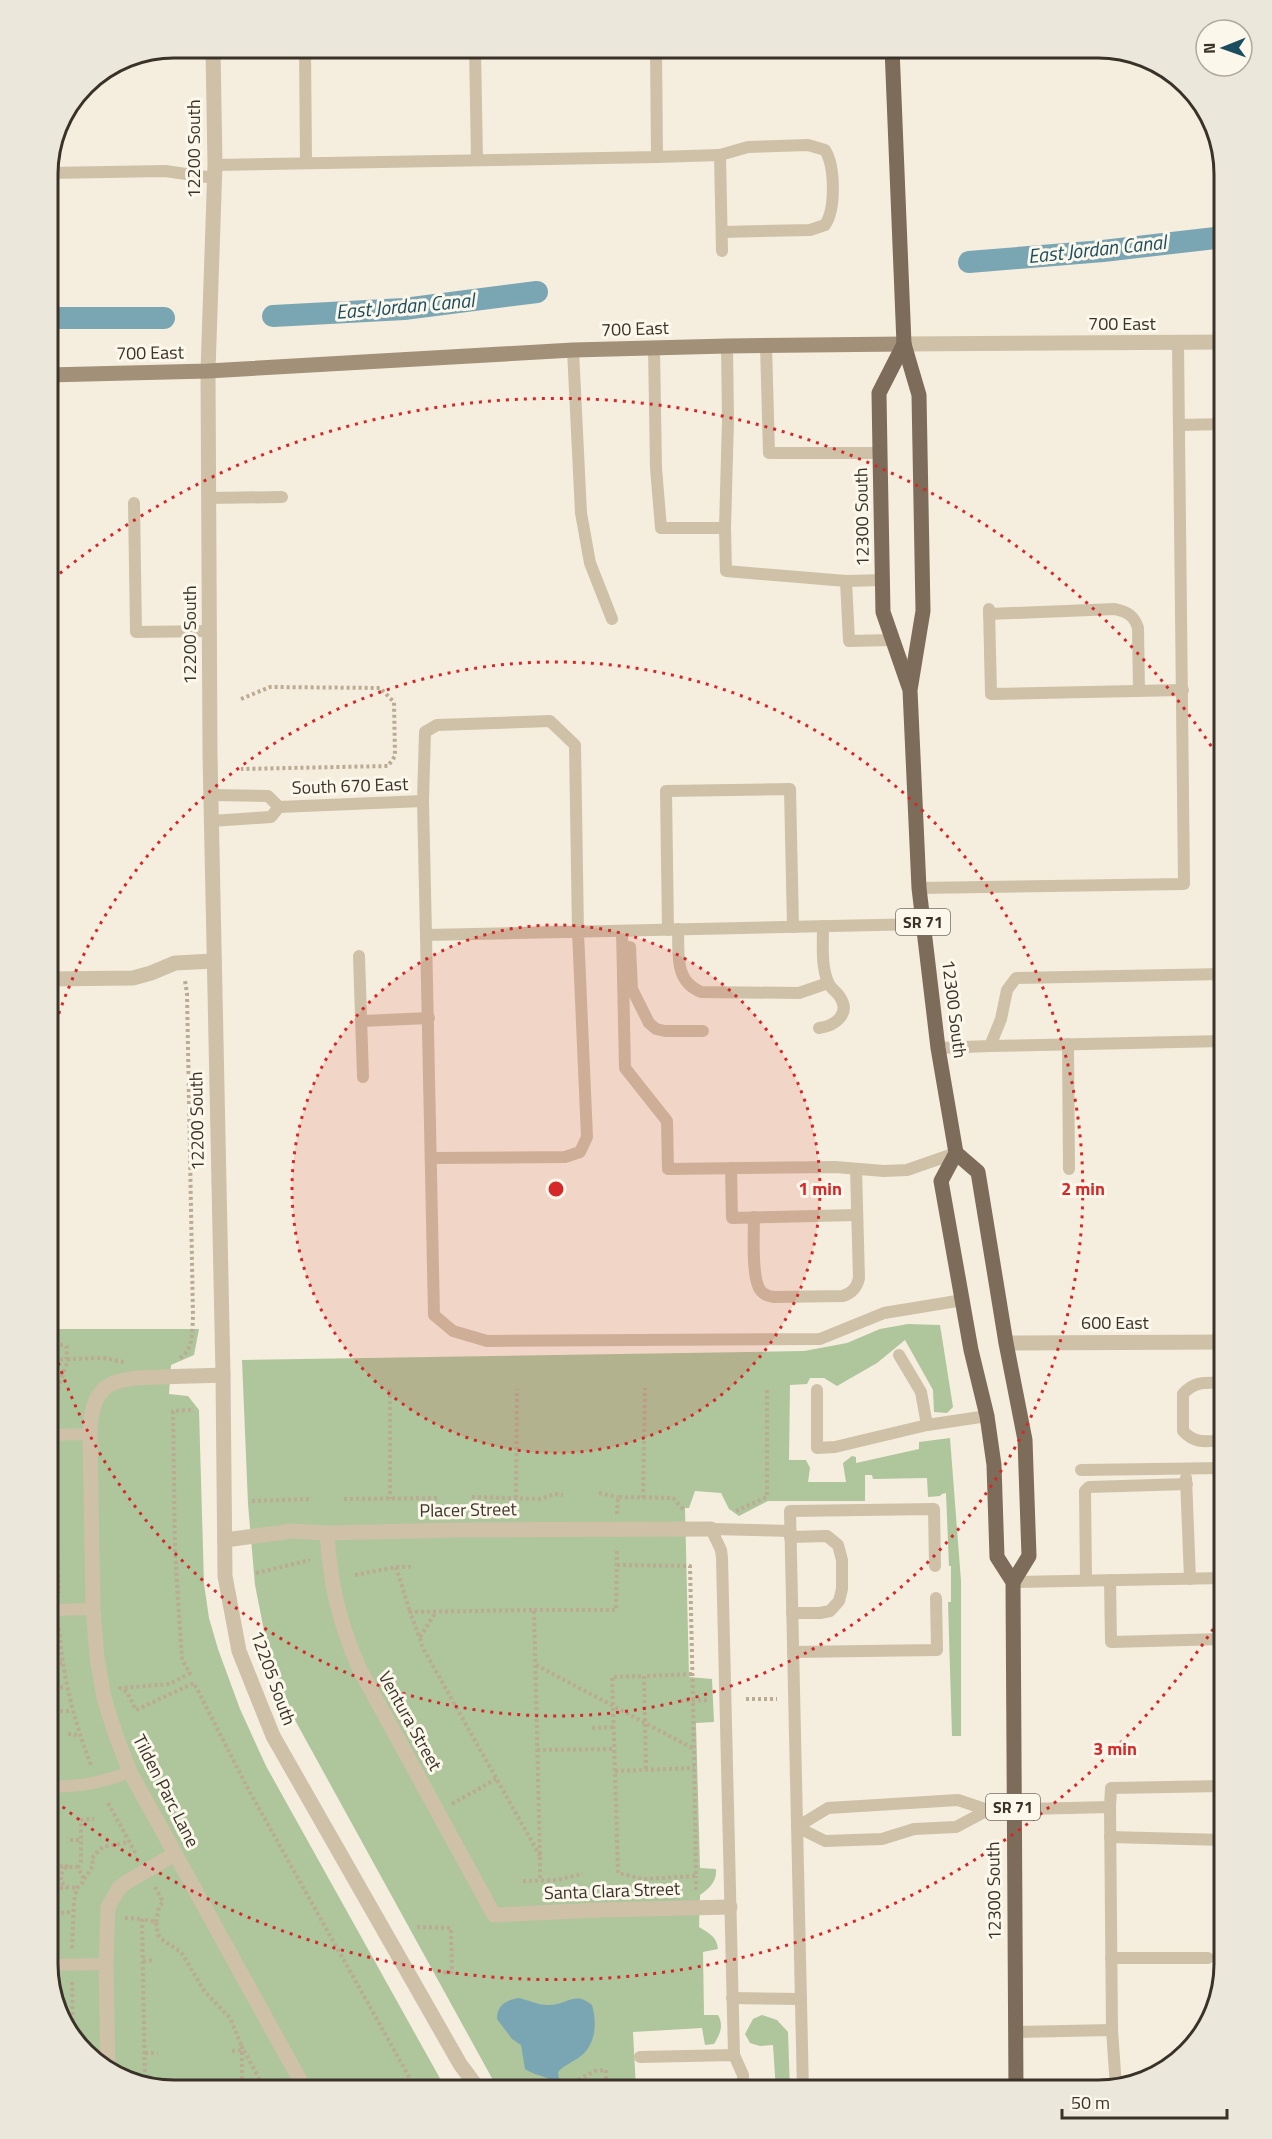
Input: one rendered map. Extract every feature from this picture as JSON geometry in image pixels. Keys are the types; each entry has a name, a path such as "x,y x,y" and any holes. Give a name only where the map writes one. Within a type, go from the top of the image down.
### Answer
{"main road":[{"name":"12300 South","path":"892,59 904,344 919,395 923,610 910,690 920,888 938,1048 956,1153 941,1181 971,1350 987,1416 994,1465 997,1557 1012,1582 1016,2080"},
{"name":"12300 South","path":"904,344 879,393 880,453 883,612 910,690"},
{"name":"700 East","path":"59,375 208,371 573,350 904,344"},
{"path":"956,1153 978,1172 1006,1343 1025,1440 1029,1556 1012,1582"}],"street":[{"name":"12200 South","path":"213,59 215,171 208,371 211,821 219,1222"},
{"name":"700 East","path":"904,344 1214,342"},
{"path":"59,979 132,978 152,973 175,963 214,962"},
{"name":"12205 South","path":"219,1222 225,1576 239,1651 273,1736 460,2064 472,2080"},
{"name":"600 East","path":"1006,1343 1214,1342"},
{"name":"Tilden Parc Lane","path":"223,1375 128,1378 116,1381 105,1388 92,1409 90,1434 93,1609 97,1657 104,1698 130,1772 300,2080"},
{"name":"Placer Street","path":"225,1540 293,1531 327,1533 711,1528"},
{"name":"Ventura Street","path":"327,1533 329,1566 336,1603 359,1668 494,1915"},
{"path":"108,2059 107,1918 113,1897 127,1882 175,1854"},
{"name":"Santa Clara Street","path":"494,1915 730,1907"},
{"name":"12205 South","path":"460,2064 465,2080"}],"lane":[{"path":"305,59 306,163"},
{"path":"475,59 477,160"},
{"path":"656,59 657,157"},
{"path":"59,173 215,171 306,163 657,157 720,154 748,147 808,145 825,150 831,166 831,213 825,225 810,230 722,232"},
{"path":"720,154 722,251"},
{"path":"920,888 1184,884 1178,343"},
{"path":"766,345 770,453 880,453"},
{"path":"727,346 726,571 846,581 883,580"},
{"path":"654,348 656,468 661,528 725,528"},
{"path":"573,350 581,513 590,563 612,619"},
{"path":"1180,425 1214,424"},
{"path":"209,498 282,496"},
{"path":"134,503 136,632 210,631"},
{"path":"846,581 849,641 892,640"},
{"path":"1139,691 1138,628 1135,619 1126,612 1114,609 989,611 991,694 1139,691 1183,690"},
{"path":"431,1158 565,1157 580,1152 587,1137 578,932 575,745 550,722 437,725 425,732 423,801 434,1315 453,1331 487,1341 820,1340 884,1313 963,1300"},
{"path":"793,927 790,789 666,791 673,929 682,979 690,988 700,992 799,993 828,983"},
{"name":"South 670 East","path":"211,795 268,796 279,807 423,801"},
{"name":"South 670 East","path":"211,821 271,818 279,807"},
{"path":"426,935 923,924"},
{"path":"819,1028 834,1024 842,1015 842,999 828,983 824,963 823,926"},
{"path":"626,931 632,989 650,1023 656,1029 665,1031 703,1031"},
{"path":"626,931 625,1068 667,1121 668,1169 835,1167 907,1170 956,1153"},
{"path":"359,956 363,1077"},
{"path":"990,1046 1001,1019 1007,990 1016,978 1214,974"},
{"path":"362,1021 429,1018"},
{"path":"938,1048 1214,1041"},
{"path":"1068,1044 1069,1169"},
{"path":"731,1168 732,1218 857,1215"},
{"path":"754,1217 755,1276 760,1291 774,1297 849,1294 858,1285 856,1169"},
{"path":"899,1355 921,1392 927,1425"},
{"path":"1214,1383 1190,1386 1183,1394 1183,1431 1191,1439 1214,1440"},
{"path":"817,1389 817,1448 851,1443 927,1425 987,1416"},
{"path":"58,1435 90,1434"},
{"path":"1186,1468 1190,1579"},
{"path":"1081,1470 1214,1468"},
{"path":"1086,1580 1085,1491 1089,1487 1186,1484"},
{"path":"803,2080 790,1511 934,1509 935,1566"},
{"path":"743,2080 734,2055 722,1558 721,1550 711,1528 827,1536 838,1545 842,1560 842,1589 839,1601 830,1611 792,1613"},
{"path":"1012,1582 1214,1578"},
{"path":"1110,1580 1111,1642 1214,1639"},
{"path":"793,1652 937,1650 936,1598"},
{"path":"58,1610 93,1609"},
{"path":"58,1787 99,1783 130,1772"},
{"path":"1115,2079 1112,2031 1111,1788 1214,1786"},
{"path":"797,1827 828,1808 958,1800 988,1810 1110,1807"},
{"path":"797,1827 825,1840 882,1839 914,1829 956,1827 988,1810"},
{"path":"1110,1837 1214,1840"},
{"path":"1111,1958 1208,1958"},
{"path":"58,1965 106,1964"},
{"path":"732,1998 801,1999"},
{"path":"1016,2032 1112,2031"},
{"path":"640,2057 734,2055"}],"path":[{"path":"241,699 270,687 380,688 394,702 395,756 388,766 241,768"},
{"path":"171,1360 186,1354 190,1345 193,1316 187,993 184,976"},
{"path":"58,1345 65,1345 67,1348 67,1359 58,1359"},
{"path":"644,1498 645,1388"},
{"path":"736,1511 767,1497 767,1388"},
{"path":"390,1389 390,1499"},
{"path":"516,1498 517,1389"},
{"path":"191,1410 173,1411 175,1551 183,1660 190,1673 170,1684 120,1688 127,1692 136,1710 194,1683 247,1787 411,2080"},
{"path":"599,1493 618,1497 673,1498 685,1512"},
{"path":"472,1497 541,1499 555,1494 563,1495"},
{"path":"617,1516 618,1497"},
{"path":"344,1499 437,1498"},
{"path":"252,1501 310,1499"},
{"path":"410,1612 616,1610 617,1548"},
{"path":"256,1573 310,1560"},
{"path":"617,1565 690,1566 696,1894"},
{"path":"58,1566 59,1593"},
{"path":"396,1567 424,1650 540,1856"},
{"path":"355,1575 396,1567 411,1567"},
{"path":"534,1610 540,1880"},
{"path":"419,1638 436,1612"},
{"path":"59,1628 66,1687 91,1765"},
{"path":"535,1665 694,1749"},
{"path":"693,1674 612,1677 618,1873 643,1879 696,1876"},
{"path":"644,1676 646,1769"},
{"path":"58,1687 66,1687"},
{"path":"746,1699 777,1699"},
{"path":"680,1701 715,1700"},
{"path":"58,1711 72,1711"},
{"path":"592,1728 614,1727"},
{"path":"68,1734 80,1735"},
{"path":"537,1750 614,1749"},
{"path":"615,1771 694,1768"},
{"path":"451,1804 496,1779"},
{"path":"108,1803 138,1857"},
{"path":"78,1868 81,1861 81,1820 94,1820"},
{"path":"70,1840 81,1840"},
{"path":"72,1948 72,1912 77,1888 93,1866 92,1858 99,1850 129,1842"},
{"path":"58,1866 78,1868 82,1872 83,1879"},
{"path":"68,1888 61,1881 61,1874 69,1866"},
{"path":"523,1881 584,1874"},
{"path":"155,1887 163,1902 159,1907 156,1922 158,1935 181,1952 205,1992 230,2018 242,2048 260,2080"},
{"path":"58,1888 77,1888"},
{"path":"58,1913 72,1912"},
{"path":"122,1916 156,1922"},
{"path":"142,1919 145,2076"},
{"path":"417,1927 451,1928 452,1972 442,1973"},
{"path":"143,1960 154,1960"},
{"path":"72,1982 72,2019"},
{"path":"232,2051 242,2048"},
{"path":"242,2048 242,2080"},
{"path":"145,2053 158,2053"},
{"path":"578,2080 595,2071 606,2070 606,2080"}],"green space":[{"path":"908,1324 940,1325 953,1407 947,1413 934,1412 933,1390 905,1340 877,1363 837,1386 824,1378 810,1378 807,1384 790,1385 789,1460 806,1460 810,1468 808,1482 846,1482 843,1463 852,1456 856,1457 856,1463 919,1449 919,1442 950,1438 961,1581 961,1736 952,1736 948,1602 951,1602 951,1566 949,1566 946,1493 928,1497 927,1478 873,1479 872,1475 865,1475 865,1501 768,1501 739,1516 729,1509 721,1493 695,1491 689,1508 685,1508 689,1677 712,1679 714,1722 696,1723 700,1868 716,1869 712,1884 700,1895 699,1927 714,1938 718,1949 703,1952 704,2015 718,2015 721,2026 719,2034 714,2044 705,2045 702,2028 633,2032 636,2080 493,2080 296,1722 269,1656 255,1585 248,1504 242,1360 804,1351 847,1343 880,1329"},
{"path":"58,1329 199,1329 194,1355 171,1365 169,1394 188,1396 199,1410 204,1584 209,1618 240,1709 266,1766 441,2080 166,2080 151,2078 123,2069 98,2052 87,2041 70,2016 59,1980 58,1965"},
{"path":"762,2015 777,2020 788,2032 790,2080 775,2080 773,2045 760,2046 750,2043 745,2034 753,2019"}],"water":[{"path":"519,1998 554,2005 580,1999 592,2005 595,2025 590,2045 582,2055 558,2072 559,2080 551,2080 525,2069 521,2045 512,2039 497,2019 497,2014 503,2004"}],"waterway":[{"name":"East Jordan Canal","path":"969,262 1103,251 1214,238"},
{"name":"East Jordan Canal","path":"273,316 404,309 537,292"},
{"name":"East Jordan Canal","path":"59,318 164,318"}]}
